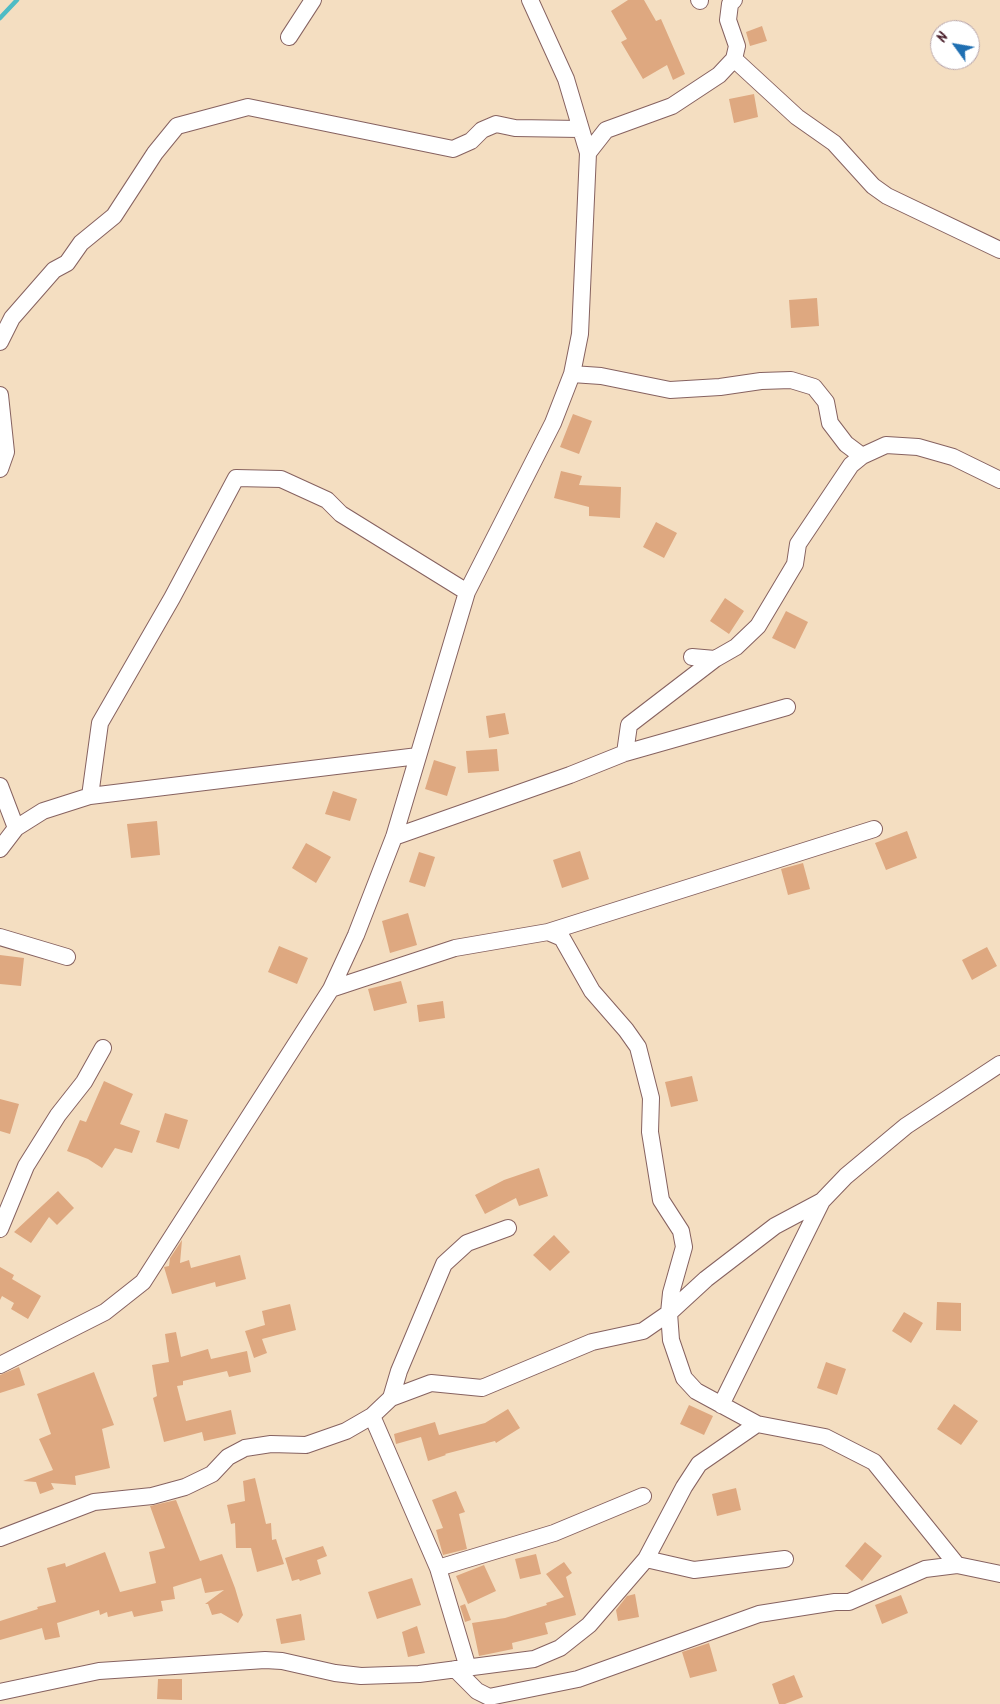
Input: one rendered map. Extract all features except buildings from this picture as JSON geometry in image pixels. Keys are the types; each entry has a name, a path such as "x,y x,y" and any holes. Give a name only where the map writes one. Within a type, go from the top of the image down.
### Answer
{"street":[{"path":"289,37 313,0"},
{"path":"0,1365 105,1312 143,1282 330,989 356,935 394,836 467,592 552,424 572,374 580,334 588,153 566,79 530,0"},
{"path":"588,153 606,130 672,106 719,75 734,59 737,46 728,20 730,4 734,0"},
{"path":"734,59 797,116 834,143 873,186 887,196 1000,250"},
{"path":"0,342 12,318 54,270 67,263 81,242 114,216 155,153 177,126 248,106 453,149 471,141 482,130 496,124 515,128 580,129"},
{"path":"572,374 601,376 670,390 720,388 760,381 791,380 814,387 826,402 830,423 846,444 862,456"},
{"path":"0,395 6,452 0,469"},
{"path":"625,753 630,725 715,658 736,648 758,626 795,564 798,544 851,465 862,456 886,445 918,447 953,457 1000,480"},
{"path":"90,796 100,723 172,598 236,478 281,479 327,500 341,514 467,592"},
{"path":"692,656 715,658"},
{"path":"394,836 570,775 625,753 787,707"},
{"path":"0,849 16,828 44,811 90,796 418,756"},
{"path":"0,786 16,828"},
{"path":"330,989 455,948 548,932 874,829"},
{"path":"548,932 562,938 592,992 626,1030 638,1047 651,1098 650,1132 661,1200 681,1230 684,1247 671,1293 668,1313 671,1340 684,1378 696,1391 756,1424 825,1437 874,1462 958,1565"},
{"path":"0,937 67,957"},
{"path":"0,1229 26,1166 58,1115 84,1082 103,1048"},
{"path":"721,1405 822,1201 846,1176 906,1126 1000,1064"},
{"path":"0,1538 94,1502 152,1496 185,1487 212,1474 228,1457 245,1448 271,1444 306,1445 346,1431 372,1416 391,1398 431,1383 482,1388 592,1342 643,1331 775,1226 822,1201"},
{"path":"391,1398 399,1371 444,1264 466,1243 508,1228"},
{"path":"372,1416 438,1568 462,1668 477,1691 489,1697 578,1679 759,1614 835,1602 849,1602 925,1569 958,1565 1000,1574"},
{"path":"0,1692 99,1671 265,1660 282,1661 361,1676 419,1674 534,1659 560,1648 589,1625 646,1559 684,1487 699,1464 756,1424"},
{"path":"438,1568 554,1533 643,1496"},
{"path":"646,1559 694,1570 785,1559"}],"waterway":[{"path":"0,18 17,0"}]}
